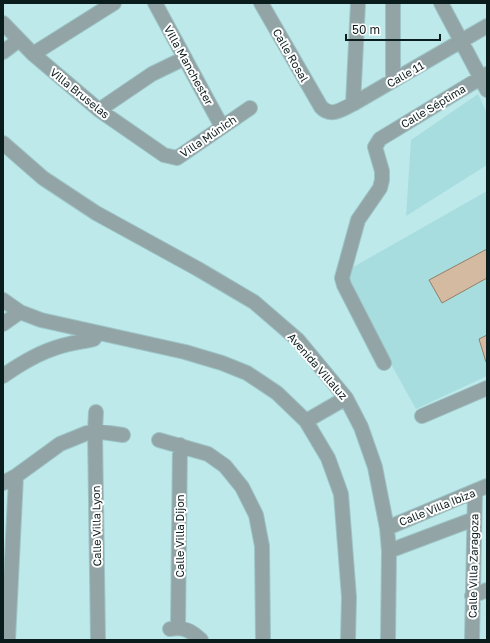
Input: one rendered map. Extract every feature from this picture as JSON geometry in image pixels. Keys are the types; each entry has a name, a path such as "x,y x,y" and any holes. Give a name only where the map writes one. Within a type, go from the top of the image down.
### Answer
{"street":[{"path":"33,54 114,3"},
{"name":"Villa Manchester","path":"155,3 222,127"},
{"name":"Calle Rosal","path":"261,3 321,107"},
{"path":"353,104 358,3"},
{"path":"393,3 393,81"},
{"path":"441,3 485,81"},
{"name":"Villa Bruselas","path":"3,23 33,54 98,110 164,155"},
{"name":"Calle 11","path":"321,107 324,111 329,113 336,112 353,104 462,42 487,26"},
{"path":"3,52 19,40"},
{"path":"98,110 152,74 185,58"},
{"name":"Calle Séptima","path":"384,363 344,285 342,278 358,220 380,188 382,180 382,171 375,146 380,139 485,81"},
{"name":"Villa Múnich","path":"164,155 177,158 250,108"},
{"name":"Avenida Villaluz","path":"3,143 42,178 96,213 198,269 254,302 298,340 346,398 361,427 375,467 387,528 389,551 388,640"},
{"path":"3,300 20,312 93,337 185,352 222,363 247,373 277,393 306,421 328,458 342,494 349,597 348,640"},
{"path":"3,324 20,312"},
{"path":"3,376 34,356 55,347 93,337"},
{"path":"422,416 487,388"},
{"path":"306,421 346,398"},
{"name":"Calle Villa Lyon","path":"96,412 98,640"},
{"path":"3,483 16,476 60,444 95,430 123,435"},
{"path":"159,440 208,454 225,466 242,487 256,515 262,546 263,640"},
{"name":"Calle Villa Dijon","path":"180,445 174,628 186,629 195,634 201,640"},
{"path":"8,640 16,476"},
{"name":"Calle Villa Ibiza","path":"387,528 481,489"},
{"name":"Calle Villa Zaragoza","path":"472,640 474,519 481,489"},
{"path":"389,551 474,519"},
{"path":"472,596 487,590"}],"shaded area":[{"path":"478,94 487,113 487,165 406,216 411,140"},
{"path":"487,191 487,376 416,409 341,274"}],"building":[{"path":"487,249 487,278 442,303 429,280"},
{"path":"487,335 487,361 486,362 479,339"}]}
